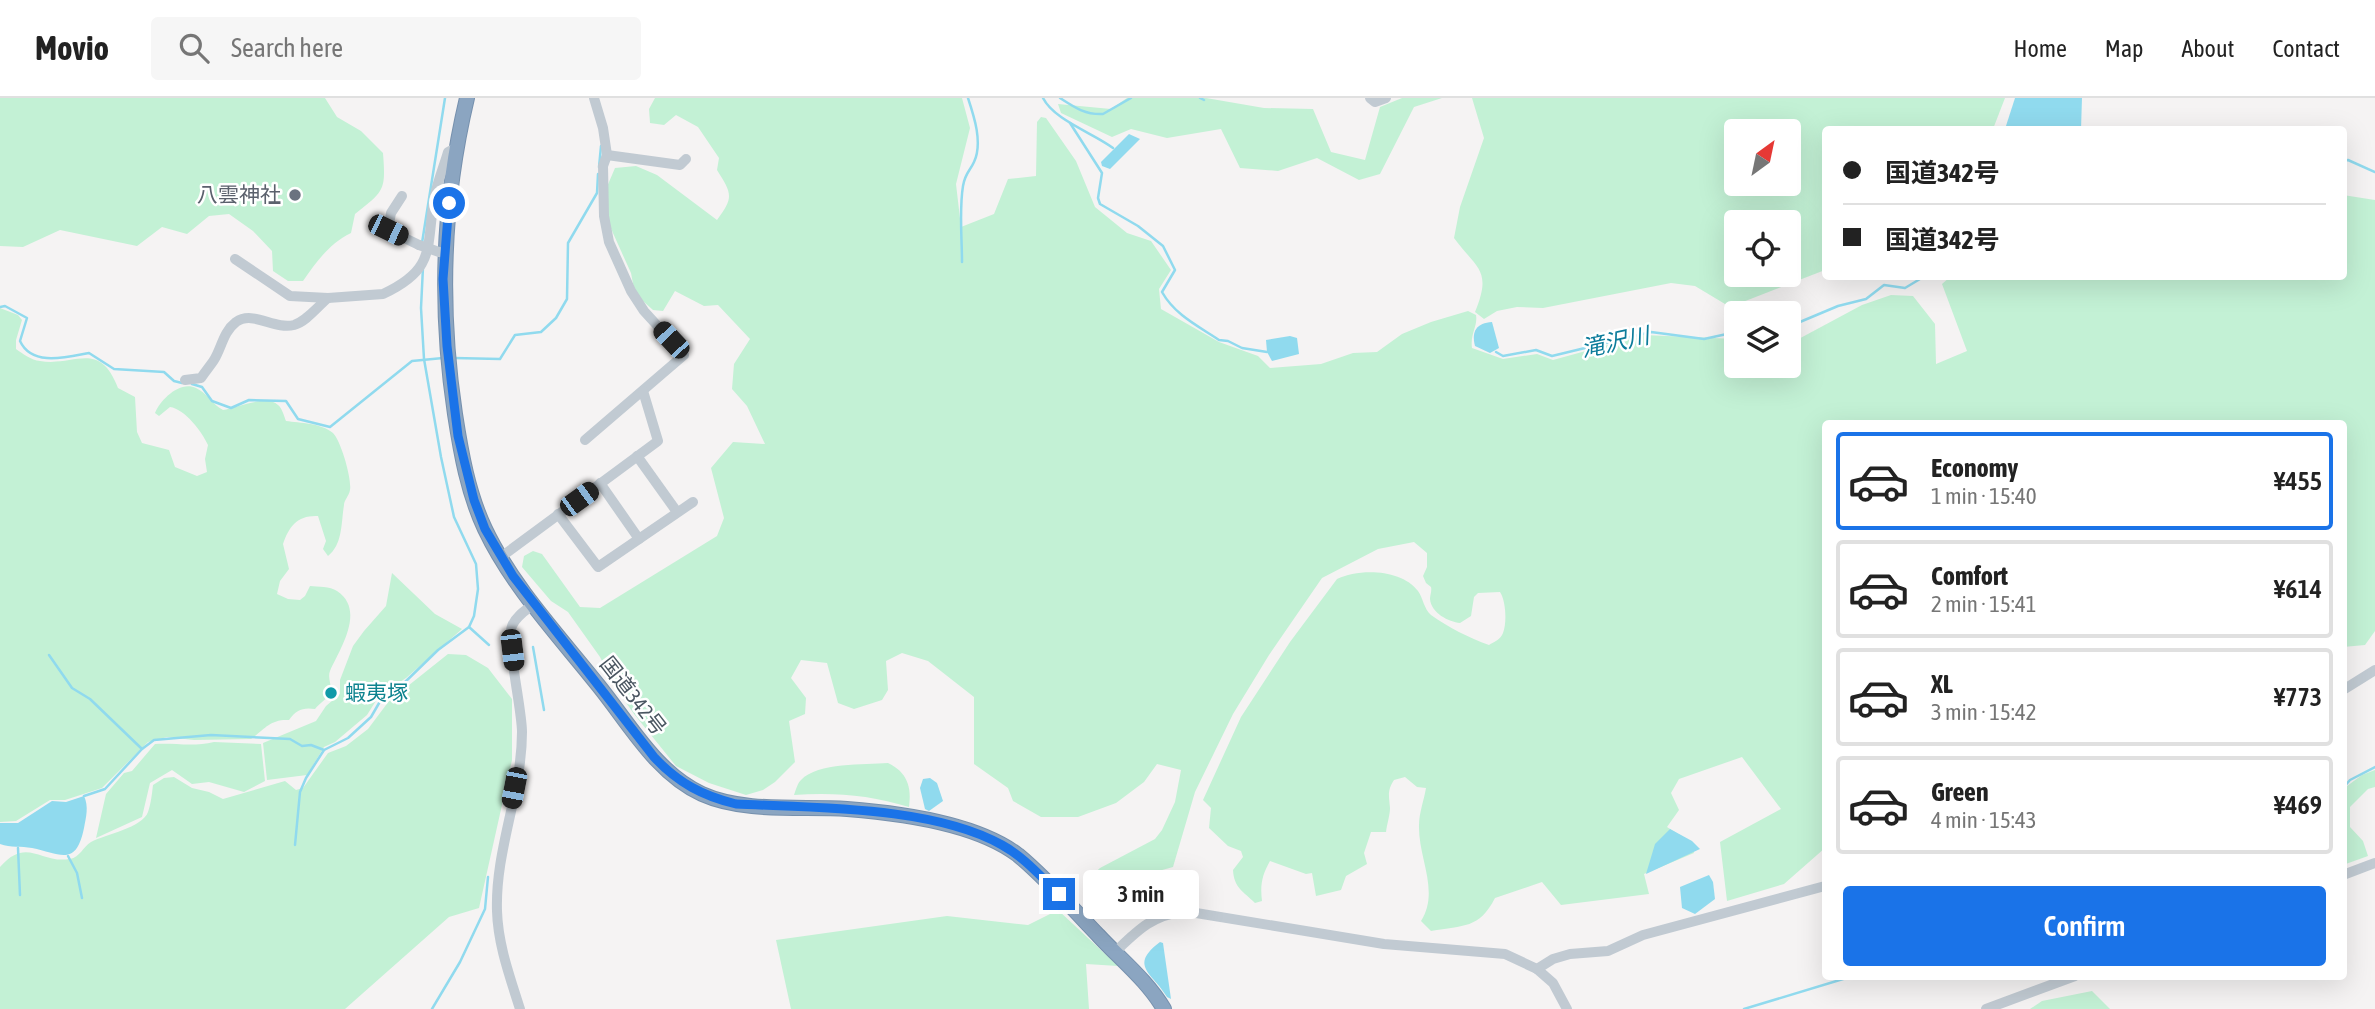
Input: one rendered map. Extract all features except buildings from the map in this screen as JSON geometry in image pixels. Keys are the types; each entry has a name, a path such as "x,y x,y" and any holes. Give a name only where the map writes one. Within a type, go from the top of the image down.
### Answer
{"highway":[{"name":"国道342号","path":"467,98 442,252 444,307 458,436 474,500 485,529 534,604 654,757 679,781 705,795 736,804 848,809 889,814 983,836 1017,855 1040,875 1145,983 1164,1009"}],"street":[{"path":"585,440 684,355 644,311 631,291 610,243 604,216 603,166 607,155 603,128 594,98"},
{"path":"1370,98 1375,102 1386,98"},
{"path":"236,259 290,296 328,298 383,294 418,271 428,254 435,194 448,152 457,147"},
{"path":"607,155 680,165 686,159"},
{"path":"402,196 391,214 388,230 419,245 442,252"},
{"path":"185,380 201,378 215,358 227,331 242,319 252,317 281,327 293,325 303,321 328,298"},
{"path":"501,557 658,441 642,391"},
{"path":"638,456 677,512"},
{"path":"600,484 639,539"},
{"path":"558,514 598,566 693,502"},
{"path":"520,1009 499,933 497,890 521,750 520,707 510,633 516,619 534,604"},
{"path":"2347,688 2375,670"},
{"path":"2347,874 2375,863"},
{"path":"1537,969 1553,959 1570,954 1608,951 1643,935 1822,887"},
{"path":"1115,953 1151,921 1165,914 1184,911 1384,944 1505,954 1537,969 1553,983 1567,1009"},
{"path":"1986,1009 2064,980"}],"green space":[{"path":"0,98 325,98 337,117 361,131 383,153 383,183 377,195 355,214 351,233 330,248 303,281 288,281 273,271 272,251 253,231 229,214 209,216 187,234 162,227 137,246 60,230 23,247 0,246"},
{"path":"655,98 962,98 970,128 956,184 961,227 994,214 1008,179 1036,176 1037,122 1041,117 1046,118 1076,161 1095,207 1127,233 1151,241 1171,270 1159,289 1161,309 1219,342 1258,356 1270,368 1321,364 1353,353 1377,352 1402,334 1468,311 1476,315 1472,348 1503,359 1537,354 1553,360 1644,335 1724,338 1724,378 1801,378 1801,338 1862,305 1891,295 1913,296 1935,324 1936,364 1967,351 1942,284 1947,280 2347,280 2347,196 2375,200 2375,631 2365,645 2347,647 2347,420 1822,420 1822,851 1784,884 1727,901 1720,842 1781,809 1742,757 1679,779 1671,793 1679,810 1667,827 1691,842 1694,853 1644,874 1649,894 1561,905 1542,882 1495,898 1483,915 1469,924 1431,931 1421,921 1429,898 1419,825 1426,788 1417,787 1405,777 1394,780 1390,787 1390,811 1386,832 1371,832 1364,853 1367,864 1346,876 1341,890 1316,896 1312,873 1306,874 1270,861 1262,880 1262,901 1255,903 1243,892 1235,881 1233,870 1243,857 1241,851 1228,846 1209,828 1211,808 1203,800 1241,717 1290,642 1337,579 1368,572 1402,578 1418,591 1429,613 1452,628 1489,645 1502,635 1505,612 1500,592 1478,593 1474,597 1471,616 1460,623 1446,619 1434,609 1430,599 1431,587 1423,576 1427,567 1427,553 1414,542 1378,549 1322,578 1269,655 1233,714 1195,792 1173,867 1155,872 1146,893 1148,901 1125,901 1085,882 1100,868 1155,839 1175,802 1181,770 1157,764 1144,782 1116,803 1078,817 1041,817 1013,801 1008,788 974,764 974,697 928,661 902,653 886,661 888,690 882,700 854,709 838,703 827,663 801,660 791,678 806,698 805,714 789,721 795,762 775,782 763,790 746,795 709,783 676,766 615,687 600,657 568,612 551,601 522,567 524,556 533,551 542,554 580,607 600,608 717,536 724,518 711,468 733,442 765,444 747,406 732,389 734,364 750,339 718,305 704,306 675,291 663,311 653,310 635,294 631,273 608,222 606,189 615,168 636,166 657,175 717,220 726,206 729,195 717,170 719,158 698,127 676,115 664,125 650,123 649,109"},
{"path":"1127,98 1206,98 1264,108 1313,109 1331,152 1365,160 1380,107 1402,98 1442,98 1414,107 1380,174 1359,180 1317,158 1278,171 1240,168 1221,129 1167,138 1131,129 1112,137 1061,113 1058,104 1111,109"},
{"path":"1472,98 2005,98 1994,126 1822,126 1822,271 1801,279 1801,210 1724,210 1724,287 1781,287 1745,301 1724,301 1724,303 1695,286 1671,283 1543,308 1517,307 1497,311 1484,319 1475,312 1482,287 1480,271 1454,238 1460,207 1484,138"},
{"path":"0,308 18,315 22,320 16,349 27,356 53,362 85,358 103,364 118,388 135,397 137,432 142,443 169,450 175,467 197,476 207,472 205,459 208,445 202,434 176,409 170,407 159,416 155,413 161,402 177,389 190,386 196,388 223,410 259,401 273,402 281,408 286,421 323,427 333,433 348,469 350,485 344,503 339,539 328,556 323,549 326,541 318,516 305,517 295,523 283,544 289,569 280,581 277,594 300,600 310,586 327,587 337,591 345,599 350,608 350,619 344,641 329,674 330,693 315,709 300,710 289,720 272,723 251,739 194,740 167,737 148,742 102,788 65,800 50,800 16,821 0,822"},
{"path":"392,573 435,614 462,629 406,678 379,696 367,715 335,742 324,747 307,775 267,780 263,743 316,721 326,706 340,694 340,680 353,646 386,606"},
{"path":"448,654 466,655 488,668 512,699 512,760 479,908 449,917 345,1009 0,1009 0,867 10,858 26,852 59,860 73,858 91,842 144,818 149,809 153,785 164,778 174,777 192,788 223,799 285,781 296,790 303,788 328,753 346,746 368,729 389,701"},
{"path":"214,742 261,744 265,781 244,792 209,782 192,784 172,770 150,783 142,817 96,838 106,794 124,773 132,771 155,744 192,745"},
{"path":"888,763 900,771 907,781 909,807 852,795 794,795 801,780 818,770"},
{"path":"2375,770 2375,787 2368,789 2350,807 2350,827 2363,841 2368,856 2347,864 2347,786 2362,775"},
{"path":"1058,910 1118,966 1086,964 1089,1009 791,1009 776,940 947,916 1028,925"},
{"path":"2092,991 2110,1009 2030,1009 2042,1001"}],"water":[{"path":"2015,98 2082,98 2081,126 2006,126"},
{"path":"1129,134 1140,139 1110,169 1102,166 1101,162"},
{"path":"1492,322 1499,348 1490,353 1475,346 1474,336 1479,326"},
{"path":"1290,336 1297,338 1299,354 1272,361 1267,352 1266,340"},
{"path":"930,778 937,783 943,801 929,811 925,809 920,788 923,779"},
{"path":"84,796 87,808 84,828 81,840 72,853 59,855 0,844 0,823 18,823 52,801 66,802"},
{"path":"1670,829 1692,841 1700,849 1646,874 1655,844"},
{"path":"1709,875 1713,882 1715,899 1695,914 1682,908 1680,887"},
{"path":"1160,942 1163,943 1171,999 1144,964 1151,950"}],"waterway":[{"path":"422,243 445,98"},
{"path":"962,262 963,186 978,147 977,130 968,98"},
{"path":"1043,98 1048,106 1065,120 1113,148"},
{"path":"1060,98 1085,112 1097,114 1103,114 1131,98"},
{"path":"1200,98 1204,100"},
{"path":"1070,123 1102,173 1098,198 1100,204 1138,226 1163,246 1175,270 1162,292 1173,307 1219,340 1242,348 1267,352"},
{"path":"599,167 601,146"},
{"name":"滝沢川","path":"2347,160 2375,172"},
{"path":"454,358 500,359 515,335 541,332 556,318 567,299 568,243 597,193 598,174"},
{"path":"84,796 105,789 142,749 154,740 211,735 290,739 302,746 311,745 324,750 348,738 371,717 382,698 403,684 438,650 469,627 474,616 478,589 476,564 454,517 441,457 424,359 421,308 423,267"},
{"name":"滝沢川","path":"1801,322 1838,306 1866,299 1884,285 1905,288 1918,280"},
{"path":"0,307 5,306 27,318 20,341 33,354 51,358 89,353 114,369 164,372 174,381 182,383"},
{"name":"滝沢川","path":"1496,352 1503,356 1536,350 1552,356 1651,332 1704,339 1724,335"},
{"path":"192,384 202,387 212,401 231,408 249,400 286,401 298,419 330,427 412,361 443,358"},
{"path":"469,627 489,645"},
{"path":"533,647 544,710"},
{"path":"49,655 72,688 90,699 142,749"},
{"path":"295,845 300,792 324,750"},
{"path":"2347,783 2375,767"},
{"path":"18,848 20,895"},
{"path":"68,856 77,873 82,898"},
{"path":"432,1009 460,962 485,909 488,877"},
{"path":"1744,1009 1840,980"}],"place":[{"name":"八雲神社","path":"295,195"},
{"name":"蝦夷塚","path":"331,693"}],"route":[{"path":"449,203 443,279 447,346 458,436 474,500 485,529 513,576 654,757 679,781 719,800 736,804 848,809 889,814 943,824 983,836 1017,855 1059,894"}]}
